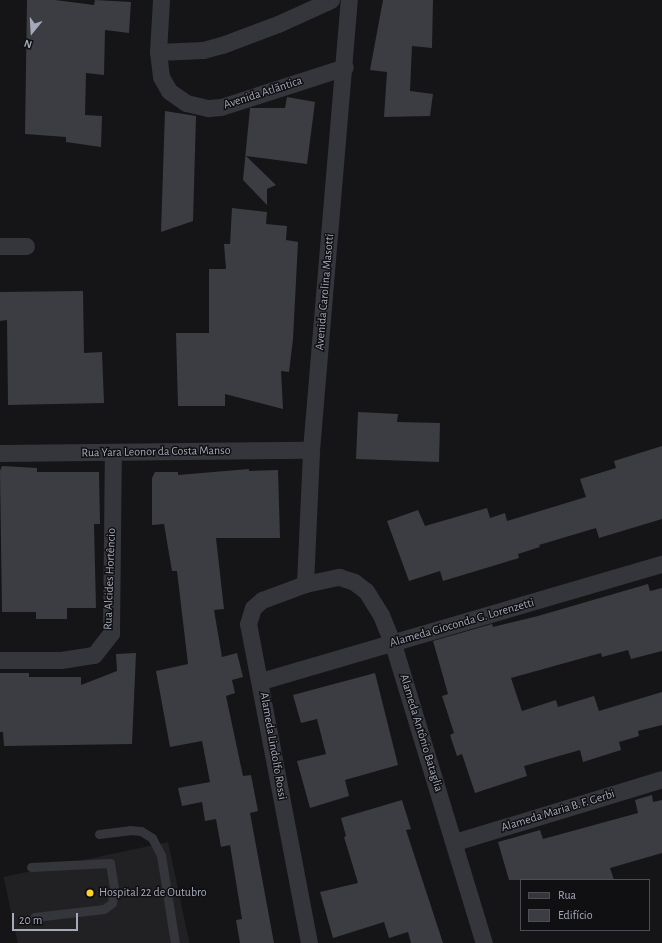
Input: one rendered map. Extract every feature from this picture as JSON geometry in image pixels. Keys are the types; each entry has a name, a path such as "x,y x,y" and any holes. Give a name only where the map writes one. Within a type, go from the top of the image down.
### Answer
{"street":[{"name":"Avenida Atlãntica","path":"161,0 158,52 161,77 169,91 186,103 208,108 234,104 345,67"},
{"path":"158,52 203,50 222,45 278,24 331,0"},
{"name":"Avenida Carolina Masotti","path":"305,584 311,450 345,67 349,0"},
{"path":"0,246 26,246"},
{"name":"Rua Yara Leonor da Costa Manso","path":"0,453 311,450"},
{"name":"Rua Alcides Hortêncio","path":"0,660 61,660 94,655 110,633 113,452"},
{"name":"Alameda Gioconda G. Lorenzetti","path":"261,681 393,644 662,564"},
{"name":"Alameda Antônio Bataglia","path":"305,584 333,578 354,582 371,596 393,644 455,842 484,943"},
{"name":"Alameda Lindolfo Rossi","path":"305,584 262,600 250,612 249,633 261,681 309,943"},
{"name":"Alameda Maria B. F. Gerbi","path":"455,842 662,780"}],"lane":[{"path":"99,834 130,830 141,831 152,838 160,855 175,943"},
{"path":"31,867 110,863 114,889 112,903 104,909 34,917"}],"shaded area":[{"name":"Hospital 22 de Outubro","path":"168,842 189,943 18,943 4,877"}],"building":[{"path":"27,0 55,0 94,5 95,0 131,2 129,33 105,30 104,75 86,73 85,115 102,116 101,147 66,142 66,137 25,134"},
{"path":"383,0 433,0 432,48 412,46 410,91 433,94 430,116 384,117 387,72 370,70"},
{"path":"287,97 315,102 307,164 246,156 276,185 267,189 267,205 243,180 250,108 285,108"},
{"path":"165,111 196,116 193,221 161,232"},
{"path":"232,208 267,212 266,224 287,226 286,240 298,242 293,339 289,372 281,371 283,409 225,394 225,406 178,406 176,333 209,333 209,269 226,269 224,244 230,244"},
{"path":"83,291 84,353 102,352 104,403 8,405 7,320 0,321 0,292"},
{"path":"358,412 398,414 397,422 440,423 439,462 356,459"},
{"path":"662,446 662,519 599,538 596,528 539,545 540,547 518,554 519,558 443,581 440,571 409,581 387,521 418,510 425,526 487,508 490,518 505,513 507,521 586,497 580,479 616,468 614,461"},
{"path":"2,466 37,468 37,472 99,472 100,524 94,524 96,608 67,608 67,619 36,619 36,612 2,612 0,471"},
{"path":"249,469 249,471 278,470 280,538 216,538 224,609 214,610 222,657 237,653 243,677 232,680 235,693 226,696 243,776 251,775 258,811 250,813 274,943 240,943 236,920 242,919 230,845 221,847 216,819 205,821 202,802 182,806 178,788 210,782 202,741 170,747 156,671 188,664 177,571 172,571 164,524 152,525 152,478 155,472 178,472 178,475"},
{"path":"648,584 650,591 662,588 662,651 631,659 628,650 602,657 601,653 511,678 522,711 556,700 558,707 594,696 599,711 662,692 662,725 638,731 639,736 619,742 621,750 583,762 580,750 524,766 527,776 475,793 462,754 457,756 450,735 454,733 442,696 448,694 433,641 492,624 493,627 538,616"},
{"path":"136,653 132,744 4,746 3,732 0,732 0,673 29,673 29,677 81,677 81,685 117,671 116,654"},
{"path":"375,673 398,765 345,780 349,796 310,808 297,761 326,754 317,719 301,723 293,695"},
{"path":"652,795 653,802 662,800 662,853 610,868 614,879 509,880 498,842 540,830 543,839 638,813 635,800"},
{"path":"402,800 411,829 406,830 443,943 411,943 408,932 389,938 384,922 333,938 320,892 358,883 344,837 346,836 341,818"}],"place":[{"name":"Hospital 22 de Outubro","path":"90,893"}]}
